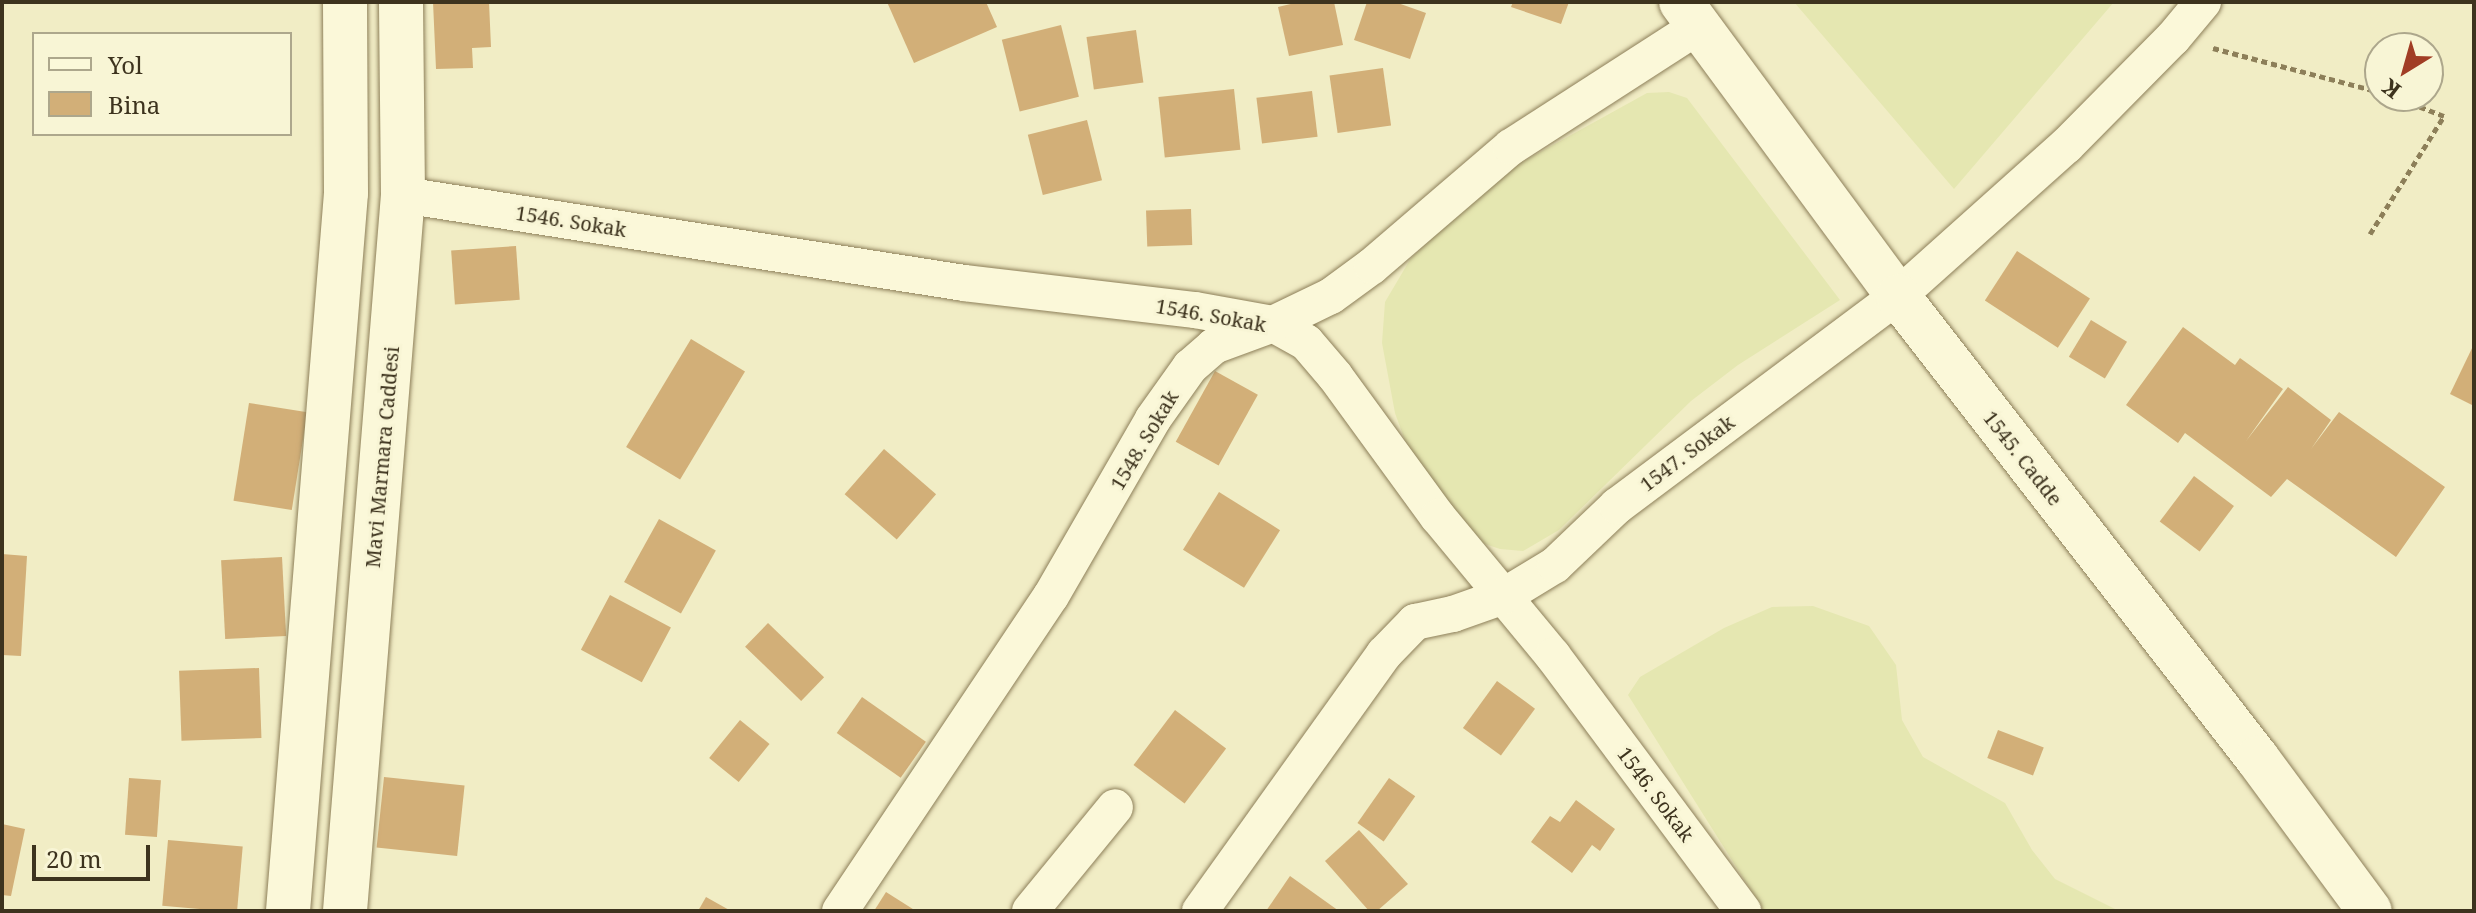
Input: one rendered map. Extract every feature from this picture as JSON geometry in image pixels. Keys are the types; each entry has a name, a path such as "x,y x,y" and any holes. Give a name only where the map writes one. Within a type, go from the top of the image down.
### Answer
{"street":[{"path":"288,911 346,193 345,2"},
{"name":"Mavi Marmara Caddesi","path":"345,911 403,195 401,2"},
{"name":"1547. Sokak","path":"1200,911 1384,654 1415,622 1453,614 1504,596 1555,565 1617,506 1898,296 2066,146 2173,38 2203,2"},
{"name":"1545. Cadde","path":"1690,14 1898,296 2248,746 2370,911"},
{"name":"1548. Sokak","path":"840,911 1051,596 1153,419 1190,367 1214,346 1273,324 1331,296 1372,266 1511,147 1690,14"},
{"name":"1546. Sokak","path":"403,195 964,283 1195,310 1273,324 1306,342 1335,376 1438,517 1504,596 1743,911"},
{"path":"1030,911 1115,807"}],"path":[{"path":"2173,38 2364,88"},
{"path":"2370,234 2444,116 2434,112"}],"green space":[{"path":"1794,2 2114,2 1954,189"},
{"path":"1669,92 1687,98 1840,300 1738,365 1691,401 1559,530 1523,551 1500,549 1476,541 1412,460 1395,413 1382,343 1385,302 1411,258 1464,207 1515,166 1647,93"},
{"path":"1813,606 1869,626 1896,665 1902,720 1923,757 2005,803 2032,850 2055,879 2119,911 1764,911 1628,695 1640,677 1724,628 1772,607"}],"building":[{"path":"433,2 489,2 491,47 472,48 473,68 436,69"},
{"path":"887,2 986,2 997,27 914,63"},
{"path":"1299,2 1334,2 1343,45 1289,56 1278,7"},
{"path":"1367,2 1395,2 1426,13 1410,59 1354,40"},
{"path":"1513,2 1569,2 1561,24 1511,7"},
{"path":"1061,25 1079,97 1020,112 1002,40"},
{"path":"1136,30 1143,82 1094,89 1086,37"},
{"path":"1383,68 1391,125 1338,133 1330,76"},
{"path":"1234,89 1240,150 1165,158 1158,97"},
{"path":"1312,91 1318,137 1262,143 1256,98"},
{"path":"1087,120 1102,180 1043,195 1028,135"},
{"path":"1191,209 1192,245 1147,247 1146,211"},
{"path":"516,246 520,300 455,304 451,251"},
{"path":"2017,251 2090,298 2058,348 1985,300"},
{"path":"2091,320 2127,342 2105,378 2069,357"},
{"path":"2183,327 2235,365 2240,358 2283,389 2246,441 2288,387 2331,420 2311,449 2339,412 2445,487 2396,557 2287,479 2271,497 2185,433 2178,443 2126,405"},
{"path":"691,339 745,371 680,479 626,447"},
{"path":"2474,344 2474,406 2450,394"},
{"path":"1215,371 1258,395 1219,466 1176,442"},
{"path":"249,403 307,412 292,510 234,501"},
{"path":"884,449 936,494 897,540 845,494"},
{"path":"2194,476 2234,506 2200,552 2160,522"},
{"path":"1219,492 1280,530 1244,588 1183,550"},
{"path":"659,519 716,551 681,613 624,582"},
{"path":"2,554 27,556 21,656 2,655"},
{"path":"282,557 286,636 225,639 221,560"},
{"path":"610,595 671,627 642,682 581,650"},
{"path":"768,623 824,677 801,701 745,647"},
{"path":"259,668 261,738 181,741 179,671"},
{"path":"1497,681 1535,709 1501,756 1463,728"},
{"path":"862,697 926,742 901,778 837,733"},
{"path":"1175,710 1226,749 1185,804 1133,765"},
{"path":"740,720 770,744 739,782 709,758"},
{"path":"1998,730 2044,748 2033,776 1987,758"},
{"path":"384,777 465,785 457,856 377,848"},
{"path":"129,778 161,780 157,837 125,835"},
{"path":"1389,778 1415,796 1384,841 1357,823"},
{"path":"1576,800 1615,829 1600,851 1592,845 1572,873 1531,842 1550,816 1560,822"},
{"path":"2,824 25,829 11,896 2,895"},
{"path":"1359,830 1408,884 1377,911 1369,911 1325,861"},
{"path":"168,840 243,847 237,911 162,906"},
{"path":"1290,876 1339,911 1266,911"},
{"path":"886,892 916,911 874,911"},
{"path":"706,897 731,911 698,911"}]}
